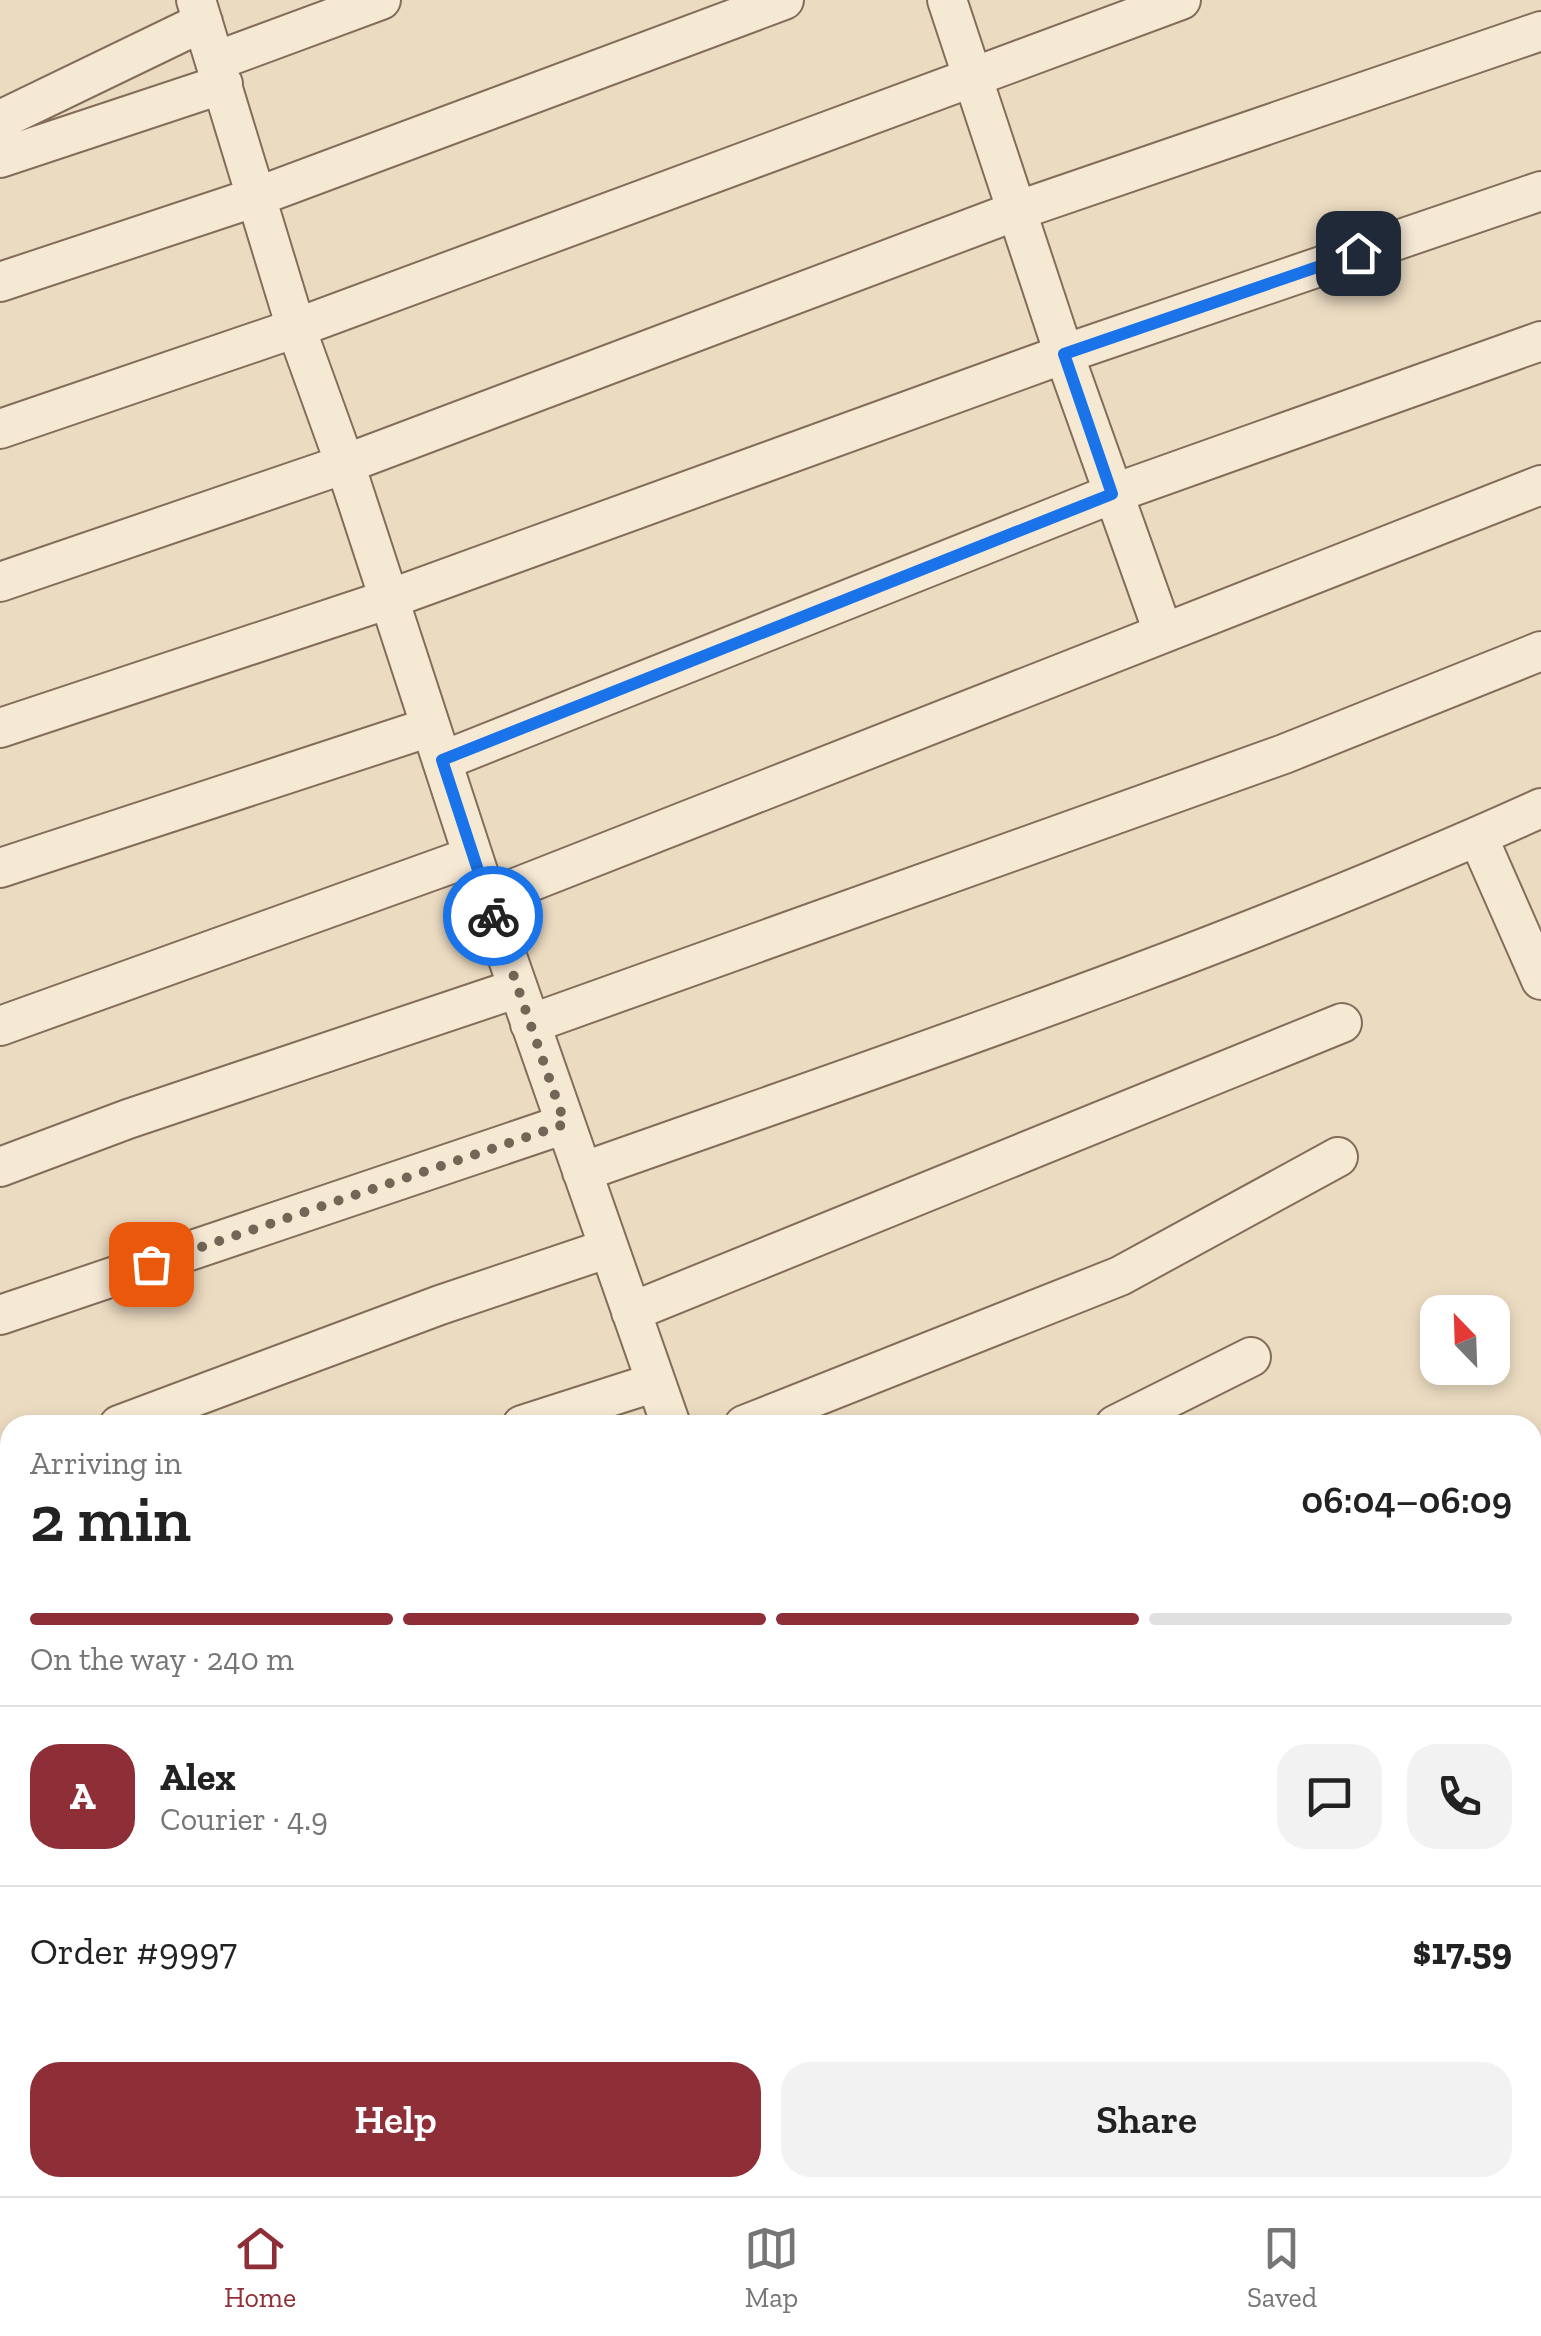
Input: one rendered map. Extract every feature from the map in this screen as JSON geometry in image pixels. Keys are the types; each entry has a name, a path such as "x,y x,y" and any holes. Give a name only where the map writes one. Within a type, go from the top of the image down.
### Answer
{"street":[{"path":"0,158 219,73 380,0"},
{"path":"0,282 256,196 784,0"},
{"path":"947,0 1064,354 1163,632"},
{"path":"0,430 296,328 1181,0"},
{"path":"0,120 200,11 296,328 345,464 530,1024 668,1415"},
{"path":"0,582 345,464 1016,211 1541,31"},
{"path":"0,728 389,599 1064,354 1541,191"},
{"path":"0,868 436,744 1112,494 1541,341"},
{"path":"488,899 1541,485"},
{"path":"530,1024 1284,754 1541,651"},
{"path":"582,1172 1039,1010 1541,808"},
{"path":"1478,836 1541,980"},
{"path":"0,1026 473,856"},
{"path":"0,1167 128,1119 518,988"},
{"path":"631,1312 1342,1023"},
{"path":"0,1315 565,1124"},
{"path":"769,1415 1120,1276 1338,1157"},
{"path":"146,1415 440,1305 609,1248"},
{"path":"1136,1415 1251,1356"},
{"path":"553,1415 656,1382"}],"way so far":[{"path":"151,1264 565,1124 493,916"}],"route":[{"path":"493,916 442,760 1112,494 1064,354 1358,253"}]}
